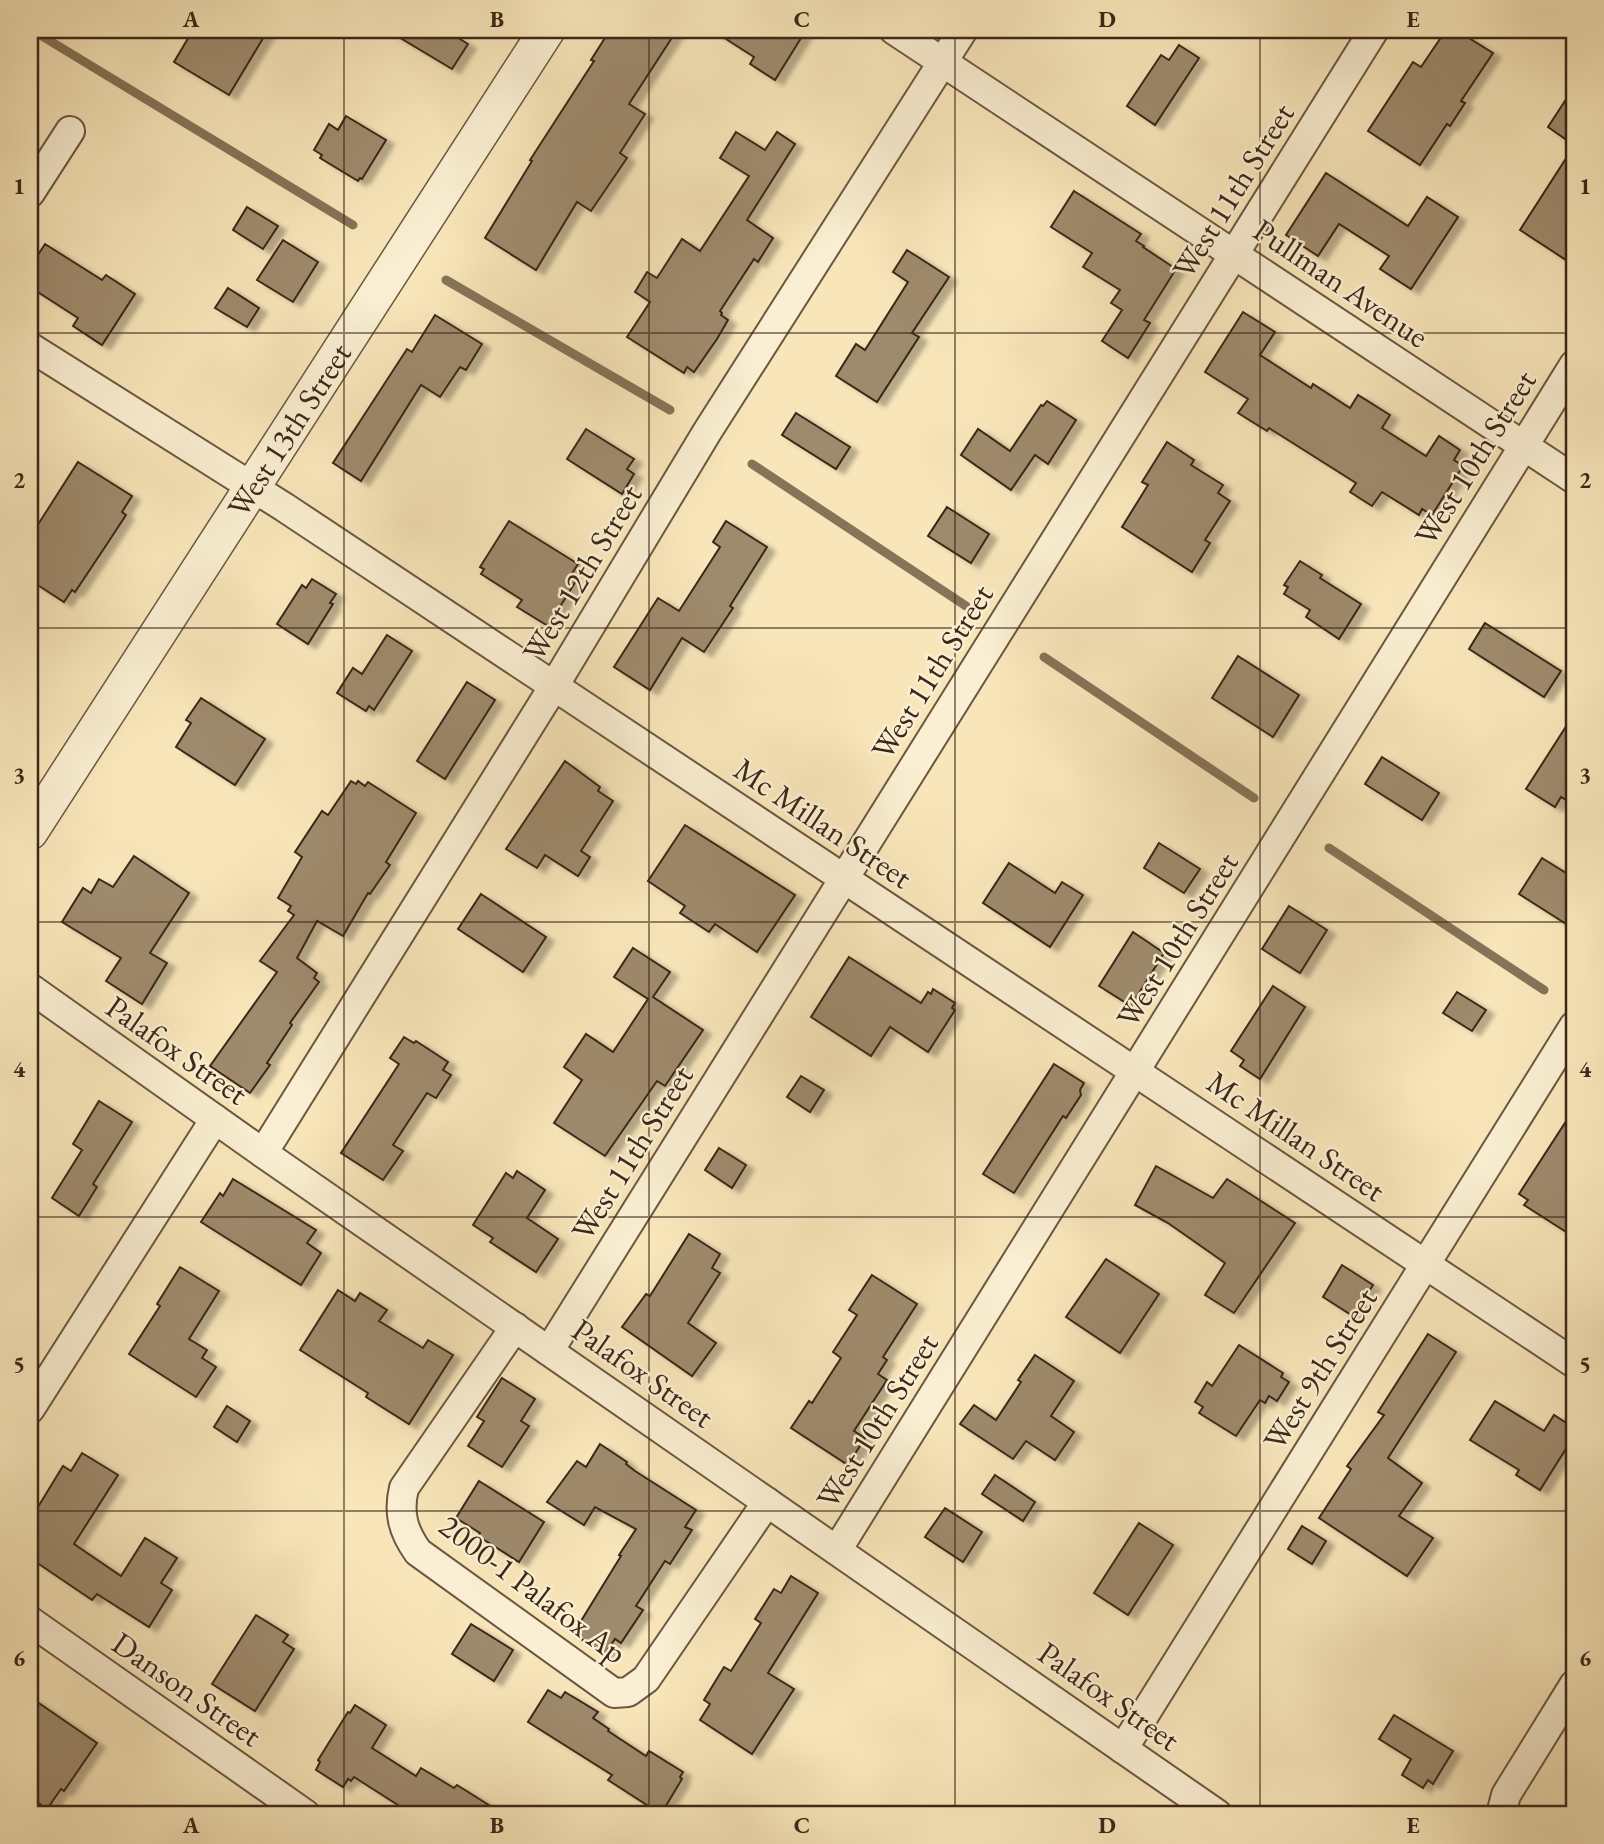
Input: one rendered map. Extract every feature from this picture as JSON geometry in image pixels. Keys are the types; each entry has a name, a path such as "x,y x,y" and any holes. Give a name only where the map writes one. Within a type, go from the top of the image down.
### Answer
{"street":[{"name":"West 13th Street","path":"30,832 547,30"},
{"name":"Pullman Avenue","path":"894,30 1574,479"},
{"name":"West 12th Street","path":"263,1153 554,686 708,432 963,30"},
{"name":"West 11th Street","path":"549,1351 1374,30"},
{"path":"30,193 70,131"},
{"name":"Mc Millan Street","path":"30,347 253,487 1574,1363"},
{"name":"West 10th Street","path":"837,1550 1574,365"},
{"name":"Palafox Street","path":"30,988 263,1153 1216,1814"},
{"name":"West 9th Street","path":"1123,1749 1574,1026"},
{"path":"30,1409 215,1119"},
{"name":"2000-1 Palafox Ap","path":"515,1327 404,1488 400,1507 406,1536 418,1552 614,1693 628,1692 646,1679 767,1502"},
{"name":"Danson Street","path":"30,1621 305,1814"},
{"path":"1501,1814 1506,1795 1574,1685"}],"building":[{"path":"193,30 268,30 229,95 174,62"},
{"path":"387,30 445,30 468,44 452,69"},
{"path":"610,30 677,30 629,104 645,114 620,153 627,158 591,211 577,202 536,270 485,238 532,161 530,160 594,61 591,60"},
{"path":"712,30 806,30 775,80 750,64 754,57"},
{"path":"1446,30 1456,30 1493,53 1461,101 1465,103 1450,126 1447,124 1420,165 1368,131 1413,62 1421,67"},
{"path":"1179,45 1199,58 1155,125 1127,106 1161,55 1169,60"},
{"path":"1574,87 1574,145 1548,127"},
{"path":"346,116 386,140 362,179 358,181 320,158 322,155 314,150 329,124 338,130"},
{"path":"736,132 765,150 777,132 795,144 747,220 773,238 758,262 754,259 720,311 728,320 717,339 694,372 687,367 684,373 627,337 650,302 635,292 647,272 657,278 682,239 700,251 749,176 720,158"},
{"path":"1574,146 1574,247 1566,260 1520,230"},
{"path":"1326,173 1408,226 1427,197 1458,217 1411,289 1380,269 1389,256 1339,224 1318,256 1286,235"},
{"path":"1074,191 1141,234 1136,241 1176,269 1144,320 1150,323 1128,358 1102,341 1122,310 1111,303 1120,290 1083,267 1092,253 1051,227"},
{"path":"247,207 278,226 263,249 233,230"},
{"path":"283,240 318,262 293,302 257,280"},
{"path":"45,244 102,280 106,275 135,294 102,345 73,326 78,318 30,287 30,267"},
{"path":"907,250 949,277 912,333 919,337 877,402 836,376 856,344 865,350 908,282 893,272"},
{"path":"228,288 259,308 247,327 215,308"},
{"path":"1243,312 1275,332 1260,355 1311,388 1313,384 1350,408 1358,395 1390,415 1382,428 1426,456 1439,436 1460,450 1454,460 1463,466 1432,515 1422,509 1419,515 1382,492 1372,506 1350,492 1356,483 1269,428 1267,431 1238,413 1248,399 1205,372"},
{"path":"435,315 482,344 466,370 460,367 440,397 421,385 361,481 333,463 407,349 412,352"},
{"path":"1047,401 1076,420 1048,464 1035,455 1011,490 961,455 978,429 1010,451 1041,405"},
{"path":"796,413 850,447 836,469 782,435"},
{"path":"586,429 634,459 627,469 634,474 622,494 567,459"},
{"path":"1167,442 1194,460 1191,465 1223,485 1218,493 1230,501 1205,540 1210,543 1192,572 1122,527 1148,485 1142,482"},
{"path":"78,462 132,496 122,512 126,515 75,592 72,590 64,602 30,580 30,537"},
{"path":"947,507 989,534 971,563 928,536"},
{"path":"509,521 578,564 570,577 576,581 548,626 517,607 522,600 481,574 484,569 480,567"},
{"path":"726,521 767,547 730,606 733,608 704,652 682,638 650,690 614,667 658,598 679,611 720,547 713,542"},
{"path":"1300,561 1322,575 1320,578 1361,604 1339,639 1306,617 1310,610 1284,594 1288,587 1284,585"},
{"path":"312,579 336,594 330,603 333,604 308,644 277,624 302,585 306,588"},
{"path":"1485,623 1561,671 1544,697 1469,649"},
{"path":"387,635 412,651 374,710 369,706 366,711 337,693 353,668 362,674"},
{"path":"1238,656 1299,695 1273,737 1212,698"},
{"path":"467,682 495,700 445,779 417,761"},
{"path":"201,698 265,739 235,785 176,747 191,723 186,720"},
{"path":"1574,714 1574,805 1561,797 1555,807 1526,789"},
{"path":"1382,757 1439,793 1422,820 1365,784"},
{"path":"565,761 600,787 598,791 613,801 581,851 590,857 578,876 545,855 537,868 506,849"},
{"path":"351,781 356,784 358,781 365,786 368,782 416,813 386,862 390,865 370,894 368,893 343,936 317,921 297,958 317,973 314,978 319,982 290,1023 292,1025 267,1063 270,1065 250,1093 210,1066 277,972 260,961 294,915 288,911 291,906 278,898 302,857 295,852 322,811 328,815"},
{"path":"685,825 795,895 757,952 715,924 709,932 680,913 685,906 648,881"},
{"path":"1159,843 1200,869 1184,893 1144,868"},
{"path":"134,856 189,893 150,953 167,963 142,1004 106,981 121,958 62,922 83,888 91,893 99,879 113,887"},
{"path":"1542,858 1574,878 1574,929 1519,894"},
{"path":"1009,863 1055,893 1062,882 1083,895 1050,947 983,903"},
{"path":"481,894 546,937 523,972 458,929"},
{"path":"1289,906 1327,930 1300,973 1262,949"},
{"path":"1133,932 1164,953 1131,1006 1099,986"},
{"path":"633,948 670,972 653,997 703,1030 665,1086 657,1081 605,1156 554,1123 582,1080 564,1067 586,1034 613,1052 648,999 614,977"},
{"path":"849,957 921,1003 933,989 955,1003 952,1008 955,1010 928,1052 890,1027 871,1056 811,1017"},
{"path":"1273,986 1305,1007 1260,1079 1240,1066 1244,1060 1231,1051"},
{"path":"1457,992 1486,1010 1472,1031 1443,1013"},
{"path":"404,1037 414,1043 416,1041 448,1062 443,1070 451,1075 436,1098 427,1093 393,1145 403,1151 383,1180 341,1153 399,1064 390,1058"},
{"path":"1054,1064 1084,1083 1080,1090 1081,1095 1066,1118 1063,1116 1014,1193 983,1174"},
{"path":"801,1076 824,1090 810,1112 787,1097"},
{"path":"99,1101 132,1122 93,1184 97,1187 79,1216 52,1198 82,1150 73,1144"},
{"path":"1574,1109 1574,1237 1524,1205 1528,1200 1519,1194"},
{"path":"719,1148 746,1165 732,1188 705,1170"},
{"path":"1156,1166 1213,1198 1227,1179 1295,1223 1234,1313 1205,1295 1225,1263 1168,1223 1135,1205"},
{"path":"517,1171 545,1190 527,1218 558,1239 536,1272 490,1242 493,1238 473,1225 506,1173 513,1178"},
{"path":"233,1179 316,1230 307,1243 321,1253 301,1285 201,1222 220,1193 223,1196"},
{"path":"689,1234 720,1254 712,1268 720,1273 688,1323 716,1343 692,1376 622,1327 646,1294 650,1296"},
{"path":"1106,1259 1159,1294 1120,1353 1066,1317"},
{"path":"1342,1265 1373,1285 1353,1316 1323,1297"},
{"path":"180,1267 219,1291 189,1339 207,1350 202,1358 216,1367 196,1397 129,1354 160,1306 157,1304"},
{"path":"872,1275 917,1304 883,1357 887,1360 878,1374 887,1380 854,1431 865,1438 848,1465 791,1428 809,1401 812,1403 841,1358 833,1352 857,1315 849,1310"},
{"path":"338,1290 355,1301 360,1293 387,1310 379,1321 423,1348 428,1340 453,1355 409,1424 366,1397 368,1393 300,1350"},
{"path":"1428,1334 1456,1352 1388,1458 1422,1483 1399,1516 1433,1538 1407,1576 1319,1518 1351,1469 1347,1466 1384,1415 1378,1412"},
{"path":"1239,1345 1283,1373 1281,1377 1289,1382 1277,1401 1269,1396 1265,1403 1260,1400 1236,1436 1199,1413 1203,1407 1195,1402 1207,1382 1212,1386"},
{"path":"1035,1355 1074,1381 1051,1416 1074,1432 1055,1460 1026,1441 1013,1459 960,1424 974,1405 996,1420"},
{"path":"502,1378 535,1399 521,1421 529,1426 502,1467 468,1446 484,1421 477,1417"},
{"path":"1495,1401 1544,1431 1554,1415 1574,1428 1574,1436 1540,1490 1516,1475 1519,1470 1470,1440"},
{"path":"227,1406 250,1421 237,1442 214,1427"},
{"path":"600,1444 627,1462 635,1471 696,1510 685,1527 692,1530 670,1564 665,1561 636,1606 643,1610 621,1643 615,1639 605,1654 573,1634 636,1529 595,1507 584,1525 547,1502 577,1461 586,1467"},
{"path":"82,1453 118,1475 74,1544 121,1576 145,1538 177,1558 161,1583 172,1590 149,1627 97,1594 92,1600 30,1558 30,1520 63,1466 71,1471"},
{"path":"995,1475 1035,1502 1023,1521 982,1494"},
{"path":"479,1481 544,1522 519,1562 478,1536 480,1533 456,1518"},
{"path":"945,1508 982,1532 963,1562 925,1537"},
{"path":"1139,1523 1173,1545 1128,1615 1094,1593"},
{"path":"1302,1526 1326,1541 1312,1564 1288,1549"},
{"path":"791,1576 818,1593 768,1673 794,1689 752,1754 700,1720 710,1704 704,1700 724,1667 731,1671 761,1623 755,1619 774,1589 781,1593"},
{"path":"256,1615 288,1635 283,1642 294,1649 255,1711 212,1684"},
{"path":"471,1624 513,1650 494,1681 452,1654"},
{"path":"548,1690 561,1698 565,1692 598,1712 593,1718 609,1729 608,1731 646,1756 649,1751 683,1772 680,1777 682,1779 661,1814 608,1780 612,1775 528,1722"},
{"path":"30,1697 97,1743 64,1791 61,1789 47,1809 30,1797"},
{"path":"355,1705 386,1725 372,1748 416,1776 421,1768 454,1788 457,1785 503,1814 412,1814 354,1777 351,1781 348,1779 343,1787 316,1770 320,1762 318,1760"},
{"path":"1394,1715 1453,1751 1433,1784 1428,1780 1423,1788 1402,1775 1411,1759 1379,1739"}],"waterway":[{"path":"32,30 353,225"},
{"path":"446,280 670,410"},
{"path":"752,464 966,606"},
{"path":"1044,657 1254,798"},
{"path":"1329,848 1544,990"}]}
